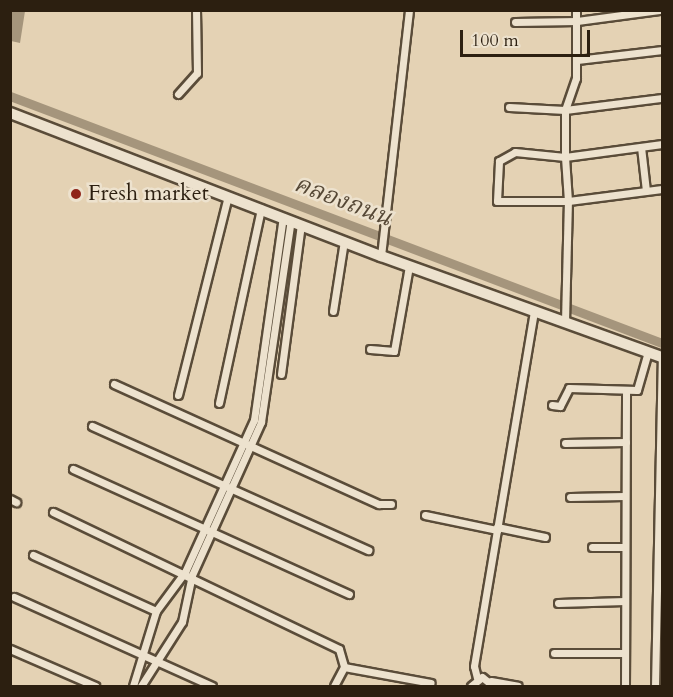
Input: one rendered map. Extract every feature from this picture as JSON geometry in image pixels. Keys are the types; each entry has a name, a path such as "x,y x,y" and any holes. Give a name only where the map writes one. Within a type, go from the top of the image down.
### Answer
{"street":[{"path":"178,94 197,73 196,13 185,10"},
{"path":"381,251 409,10"},
{"path":"565,318 568,295 568,201 565,110 577,60 576,10"},
{"path":"515,22 577,21 659,10"},
{"path":"577,60 663,50"},
{"path":"509,107 565,110 663,98"},
{"path":"10,113 261,208 344,242 381,251 409,266 534,311 565,318 662,357 656,687"},
{"path":"663,144 566,157 503,156 497,201 568,201 663,189"},
{"path":"641,147 646,191"},
{"path":"178,395 228,196"},
{"path":"219,403 261,208"},
{"path":"281,374 292,220"},
{"path":"141,687 150,658 156,610 188,574 247,444 261,397 292,220"},
{"path":"333,311 344,242"},
{"path":"370,349 394,351 409,266"},
{"path":"471,687 477,678 474,666 534,311"},
{"path":"552,405 560,405 569,388 626,391 640,387 648,352"},
{"path":"114,384 379,504 391,504"},
{"path":"625,687 626,391"},
{"path":"92,426 368,550"},
{"path":"565,443 626,442"},
{"path":"73,469 349,594"},
{"path":"570,497 626,496"},
{"path":"53,513 188,574 339,649 344,667 334,687"},
{"path":"425,515 545,537"},
{"path":"592,547 625,547"},
{"path":"33,555 156,610"},
{"path":"132,687 150,658 182,622 188,574"},
{"path":"14,597 212,687"},
{"path":"558,603 625,601"},
{"path":"10,649 95,687"},
{"path":"554,653 625,654"},
{"path":"344,667 431,684"},
{"path":"477,678 492,684 518,687"}],"shaded area":[{"path":"11,10 25,11 20,43 11,41"}],"waterway":[{"name":"คลองถนน","path":"10,96 662,343"}],"place":[{"name":"Fresh market","path":"76,194"}]}
